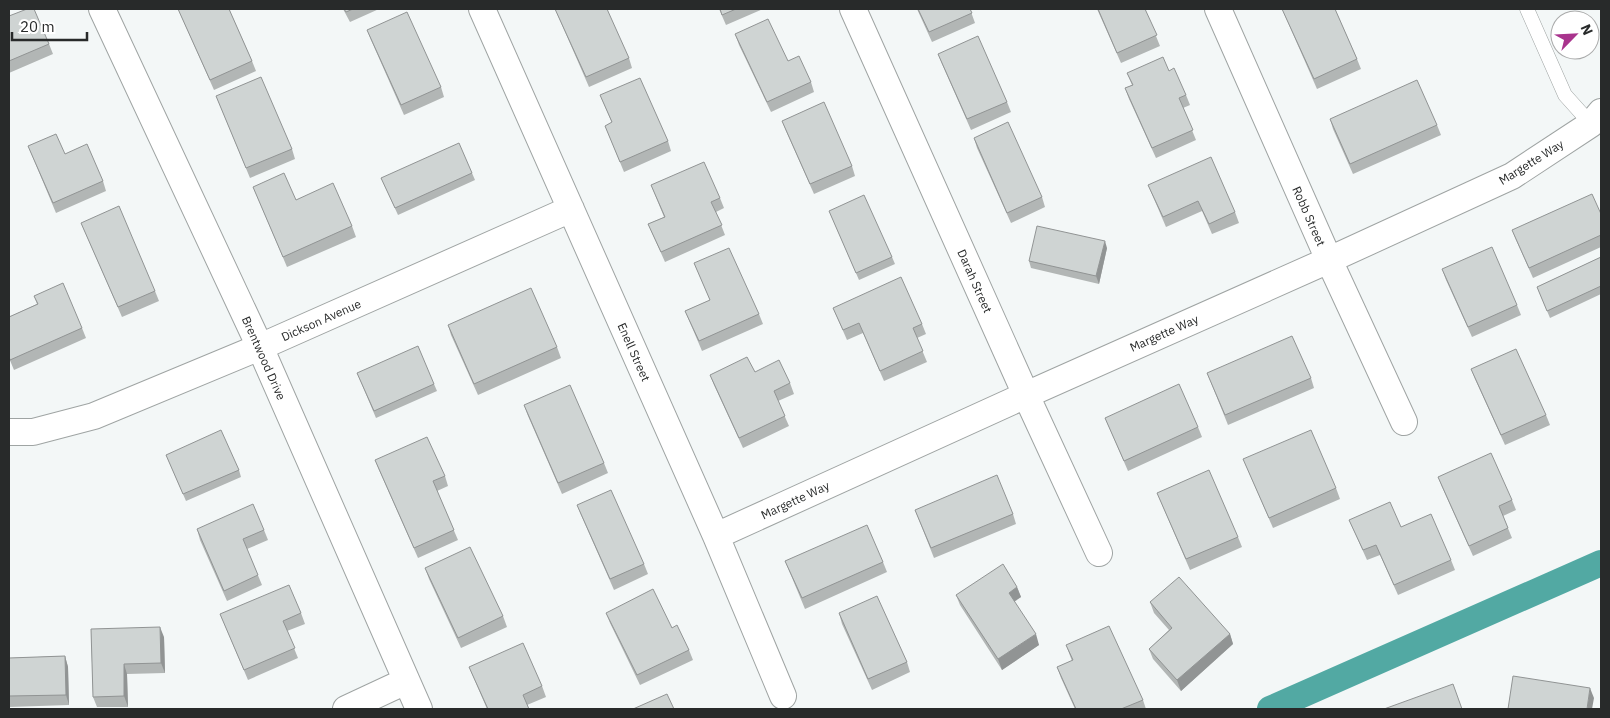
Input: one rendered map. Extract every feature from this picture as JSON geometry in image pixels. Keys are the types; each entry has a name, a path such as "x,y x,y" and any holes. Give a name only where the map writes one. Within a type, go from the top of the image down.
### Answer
{"street":[{"name":"Brentwood Drive","path":"102,9 260,347 419,709"},
{"name":"Enell Street","path":"482,9 716,536 783,696"},
{"name":"Darah Street","path":"853,9 1098,553"},
{"name":"Robb Street","path":"1218,9 1329,260 1404,422"},
{"name":"Margette Way","path":"716,536 1512,176 1596,118"},
{"name":"Dickson Avenue","path":"9,432 33,432 94,416 260,347 571,209"},
{"path":"346,709 406,681"}],"lane":[{"path":"1526,9 1565,95 1596,118"}],"building":[{"path":"27,9 34,9 49,44 9,61 9,16"},
{"path":"178,9 229,9 252,61 210,80"},
{"path":"555,9 607,9 629,58 586,77"},
{"path":"720,9 736,9 722,15"},
{"path":"918,9 970,9 972,13 929,32"},
{"path":"1098,9 1145,9 1157,35 1117,53"},
{"path":"1282,9 1335,9 1357,59 1314,79"},
{"path":"407,12 441,87 401,105 367,30"},
{"path":"768,19 788,61 799,56 811,82 767,102 735,34"},
{"path":"978,36 1007,102 967,119 938,54"},
{"path":"1163,57 1169,71 1174,68 1186,95 1179,98 1193,130 1152,148 1125,88 1133,85 1127,73"},
{"path":"261,77 292,149 246,168 216,96"},
{"path":"640,78 668,141 620,162 605,126 612,122 600,95"},
{"path":"1417,80 1437,125 1350,164 1330,119"},
{"path":"824,102 852,166 810,184 782,121"},
{"path":"1008,122 1042,197 1007,213 974,138"},
{"path":"56,134 65,154 87,144 103,181 53,203 28,146"},
{"path":"459,143 472,173 395,208 381,178"},
{"path":"1211,157 1235,212 1209,224 1198,201 1163,217 1148,185"},
{"path":"704,162 720,198 711,202 722,225 661,252 648,224 665,217 651,185"},
{"path":"284,173 296,200 333,183 352,226 283,257 253,187"},
{"path":"1592,194 1601,214 1601,235 1529,268 1512,230"},
{"path":"864,195 892,257 856,273 829,211"},
{"path":"119,206 155,291 118,307 81,223"},
{"path":"1037,226 1105,241 1096,276 1029,261"},
{"path":"1492,247 1517,305 1468,327 1442,269"},
{"path":"729,248 759,314 699,341 685,311 710,300 694,263"},
{"path":"1601,257 1601,286 1547,311 1537,287"},
{"path":"901,277 922,324 913,328 923,351 880,371 859,323 843,330 833,308"},
{"path":"63,283 82,328 10,360 9,317 38,304 34,296"},
{"path":"531,288 557,347 474,384 448,325"},
{"path":"1292,336 1311,378 1225,415 1207,373"},
{"path":"418,346 434,384 374,411 357,373"},
{"path":"1516,349 1546,415 1501,435 1471,369"},
{"path":"747,357 755,372 779,360 790,383 774,391 785,416 739,438 710,375"},
{"path":"1179,384 1198,427 1124,461 1105,418"},
{"path":"570,385 604,463 558,483 524,405"},
{"path":"221,430 239,470 183,494 166,455"},
{"path":"1311,430 1336,488 1269,518 1243,459"},
{"path":"427,437 445,476 433,481 454,530 414,548 375,460"},
{"path":"1491,453 1512,500 1499,506 1508,528 1469,546 1438,477"},
{"path":"1209,470 1238,537 1186,559 1157,493"},
{"path":"997,475 1013,514 931,548 915,510"},
{"path":"611,490 644,564 610,579 577,505"},
{"path":"1390,502 1401,527 1431,514 1451,560 1394,585 1376,545 1363,550 1349,520"},
{"path":"253,504 264,530 243,539 258,575 224,591 197,529"},
{"path":"867,525 883,562 802,598 785,561"},
{"path":"470,547 503,616 458,638 425,568"},
{"path":"1003,564 1017,587 1009,593 1036,634 998,659 956,595"},
{"path":"1179,577 1230,634 1177,680 1149,649 1172,628 1150,602"},
{"path":"289,585 301,613 283,621 295,648 244,670 220,614"},
{"path":"653,589 672,628 677,625 689,650 637,675 606,613"},
{"path":"877,596 907,662 868,679 839,613"},
{"path":"1109,626 1143,700 1121,709 1076,709 1057,667 1073,660 1066,645"},
{"path":"160,627 161,663 124,664 124,696 93,697 91,629"},
{"path":"523,643 542,686 523,695 529,709 488,709 469,667"},
{"path":"65,656 66,695 9,696 9,658"},
{"path":"1513,676 1590,688 1587,709 1508,709"},
{"path":"1453,684 1462,709 1384,709"},
{"path":"667,694 674,709 633,709"}],"waterway":[{"path":"1270,709 1601,563"}]}
